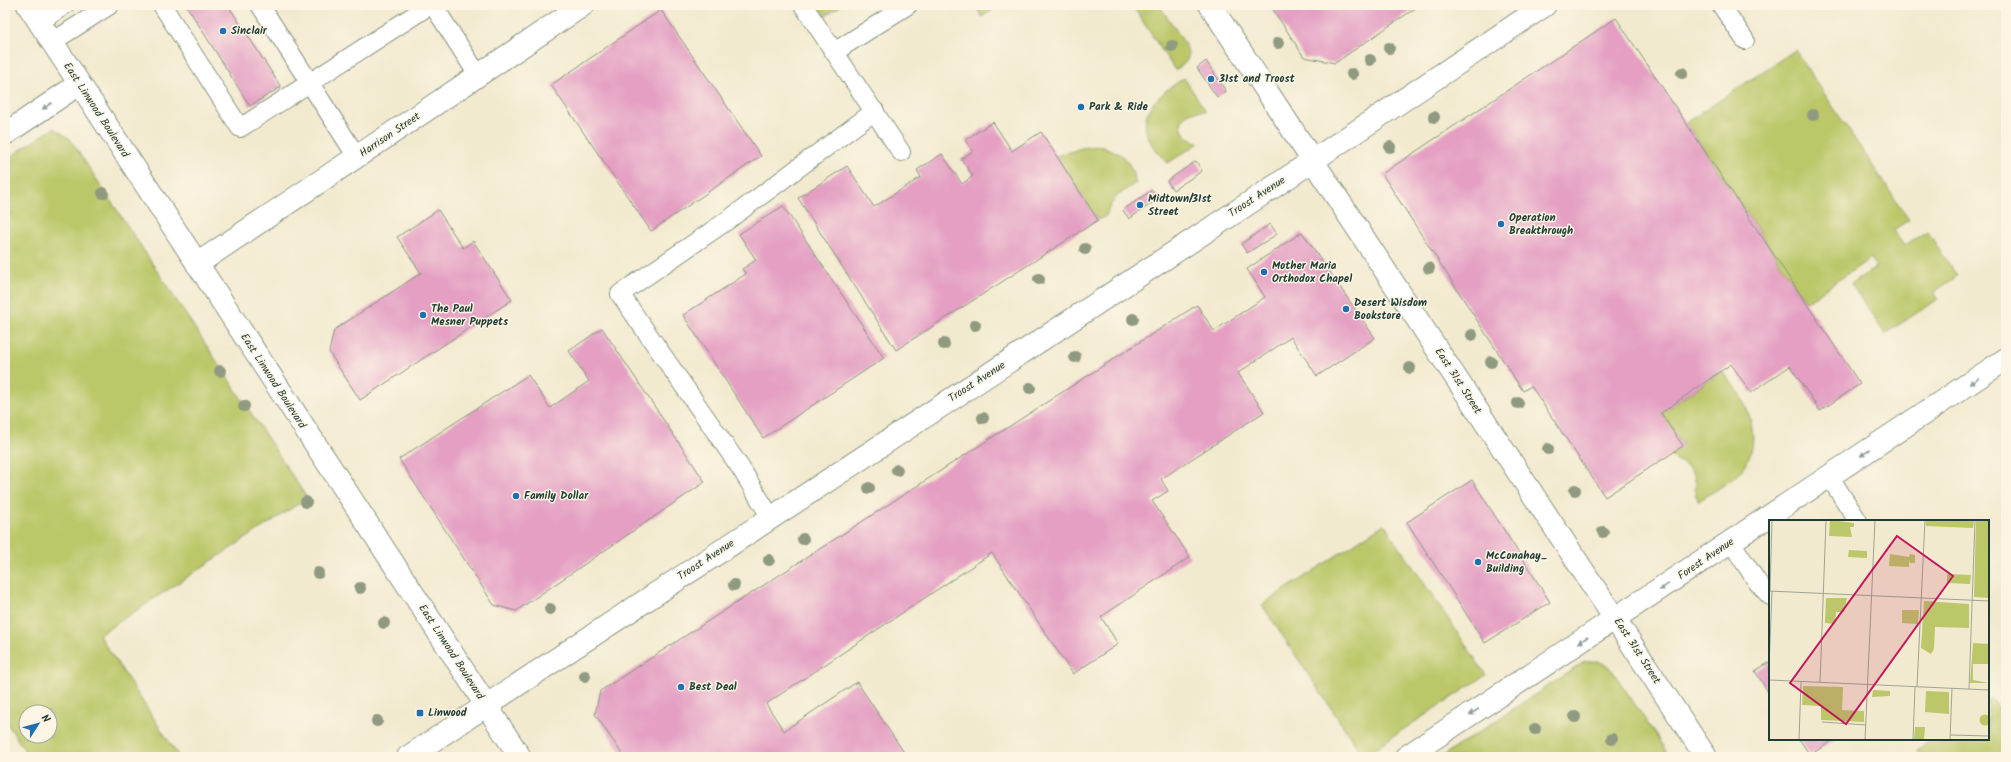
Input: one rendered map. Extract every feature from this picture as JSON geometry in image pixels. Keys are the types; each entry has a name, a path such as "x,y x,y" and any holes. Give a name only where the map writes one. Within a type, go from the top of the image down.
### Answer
{"main road":[{"name":"Harrison Street","path":"197,264 583,5"},
{"name":"East 31st Street","path":"1210,5 1706,757"},
{"name":"Troost Avenue","path":"408,757 1312,161 1545,5"},
{"name":"East Linwood Boulevard","path":"33,14 520,757"},
{"path":"5,134 79,84"},
{"name":"Forest Avenue","path":"1406,757 2006,359"}],"lane":[{"path":"33,14 65,5"},
{"path":"52,42 110,5"},
{"path":"162,5 240,128 431,5 478,75"},
{"path":"260,5 357,157"},
{"path":"803,5 901,152"},
{"path":"834,52 908,5"},
{"path":"1721,5 1745,40"},
{"path":"771,518 740,467 620,294 728,220 875,111"},
{"path":"1829,476 1857,520"},
{"path":"1731,542 1758,583 1769,595"}],"green space":[{"path":"816,5 842,5 824,17"},
{"path":"975,5 1000,5 982,17"},
{"path":"1132,5 1159,5 1188,52 1188,57 1183,65 1175,70"},
{"path":"1795,50 1909,220 1893,230 1904,246 1927,231 1957,276 1933,293 1938,299 1885,334 1851,284 1876,267 1871,258 1806,302 1686,123"},
{"path":"1184,78 1206,111 1196,111 1189,113 1184,117 1182,128 1185,134 1190,139 1199,143 1168,163 1154,148 1149,140 1145,123 1151,106 1162,94"},
{"path":"54,128 70,139 307,498 99,635 179,757 29,757 21,744 58,744 58,704 18,704 18,740 5,720 5,160"},
{"path":"1099,146 1114,151 1124,158 1131,168 1136,183 1117,196 1106,216 1098,220 1056,156 1082,148"},
{"path":"1722,371 1731,382 1746,406 1753,433 1752,447 1748,460 1739,473 1699,501 1695,493 1695,480 1692,472 1685,465 1668,455 1683,445 1661,413"},
{"path":"1384,524 1486,675 1363,756 1262,605"},
{"path":"1598,661 1610,667 1670,757 1441,757 1584,662"},
{"path":"1991,698 2006,719 2006,757 1922,757 1917,750 1931,740 1989,740 1989,699"}],"building":[{"path":"186,5 228,5 281,87 250,106"},
{"path":"1270,5 1420,5 1335,63 1304,57"},
{"path":"661,10 761,156 651,231 551,85"},
{"name":"Operation Breakthrough","path":"1616,18 1860,384 1820,411 1790,366 1751,393 1731,364 1661,413 1683,446 1605,497 1531,386 1523,391 1382,174"},
{"name":"31st and Troost","path":"1206,61 1226,91 1217,97 1197,68"},
{"path":"993,122 1012,151 1041,132 1098,220 896,350 798,198 847,166 874,207 921,177 917,170 942,154 962,184 973,176 961,159 973,151 965,140"},
{"name":"Midtown/31st Street","path":"1196,161 1202,171 1173,190 1167,181"},
{"name":"Midtown/31st Street","path":"1152,190 1158,199 1129,219 1123,210"},
{"path":"783,206 884,358 763,438 683,315 746,274 742,269 756,260 739,234"},
{"name":"The Paul Mesner Puppets","path":"438,210 463,248 473,241 512,300 360,400 329,352 334,330 421,273 397,237"},
{"path":"1270,224 1277,234 1247,253 1241,244"},
{"path":"1302,232 1375,338 1317,376 1291,337 1238,373 1264,412 1161,479 1168,491 1152,501 1190,557 1101,617 1118,644 1073,674 992,553 766,704 784,731 857,682 907,757 624,757 595,714 600,691 1197,305 1214,331 1265,297 1247,269"},
{"name":"Family Dollar","path":"602,328 705,482 516,611 494,605 399,459 528,375 550,408 589,381 569,351"},
{"name":"McConahay_ Building","path":"1472,480 1550,602 1485,643 1407,522"},
{"path":"1769,663 1769,693 1755,671"},
{"path":"1800,740 1833,740 1810,755"}],"place":[{"name":"Sinclair","path":"223,31"},
{"name":"31st and Troost","path":"1211,79"},
{"name":"Park & Ride","path":"1081,107"},
{"name":"Midtown/31st Street","path":"1140,205"},
{"name":"Operation Breakthrough","path":"1501,224"},
{"name":"Mother Maria Orthodox Chapel","path":"1264,272"},
{"name":"Desert Wisdom Bookstore","path":"1346,309"},
{"name":"The Paul Mesner Puppets","path":"423,315"},
{"name":"Family Dollar","path":"516,496"},
{"name":"McConahay_ Building","path":"1478,562"},
{"name":"Best Deal","path":"681,687"},
{"name":"Linwood","path":"420,713"}]}
